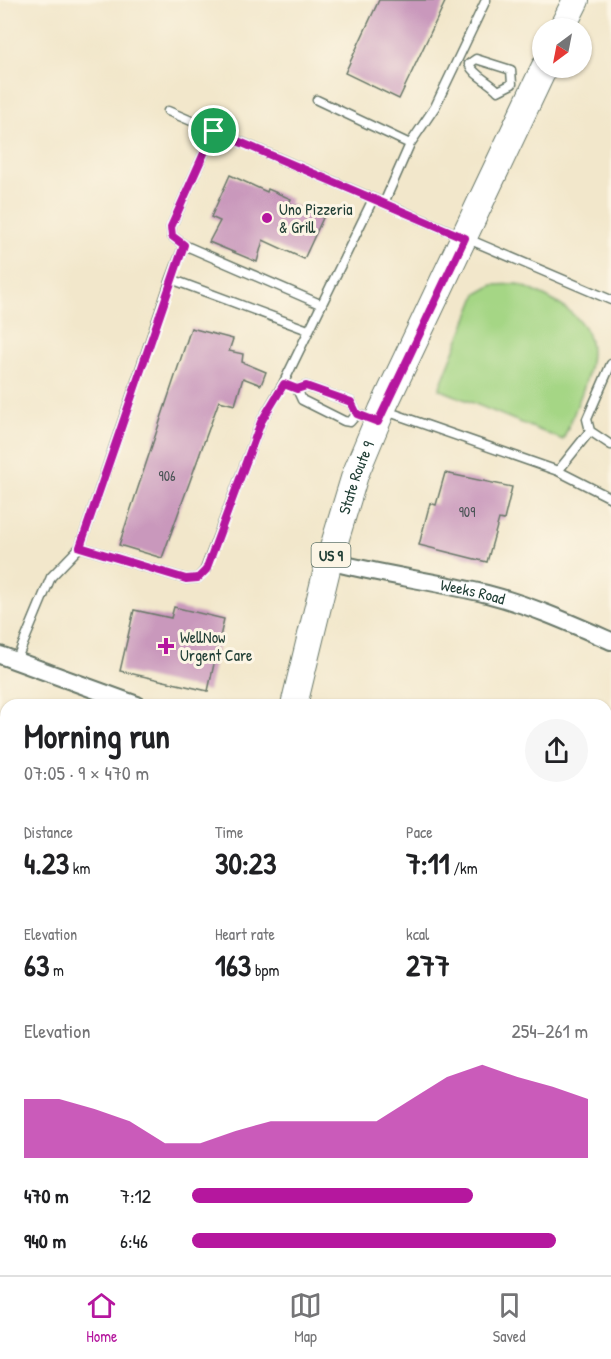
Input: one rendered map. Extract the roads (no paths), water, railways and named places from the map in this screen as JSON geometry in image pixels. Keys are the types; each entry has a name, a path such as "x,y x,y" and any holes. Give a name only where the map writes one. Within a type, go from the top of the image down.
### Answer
{"main road":[{"path":"567,18 576,0"},
{"name":"State Route 9","path":"295,699 329,561 372,415 465,238 522,88 533,78"}],"street":[{"name":"Weeks Road","path":"329,561 369,572 494,596 544,611 611,641"},
{"path":"0,655 120,699"}],"lane":[{"path":"384,203 410,144 435,107 486,0"},
{"path":"458,59 469,64 472,72 488,80 498,90 522,88 511,70 476,59 469,64"},
{"path":"317,100 410,144"},
{"path":"168,111 611,300"},
{"path":"214,131 171,227 172,236 184,245 320,304"},
{"path":"80,547 186,579 198,578 206,570 261,422 284,384 320,304 373,199"},
{"path":"16,661 51,577 80,547 184,245"},
{"path":"171,279 308,330"},
{"path":"611,364 587,419 590,431 611,445"},
{"path":"284,384 297,389 306,386 351,402 372,415 558,471 611,498"},
{"path":"297,389 302,400 344,421 350,422 372,415"},
{"path":"558,471 590,431"}],"place":[{"name":"Uno Pizzeria & Grill","path":"267,218"},
{"name":"WellNow Urgent Care","path":"166,646"}]}
